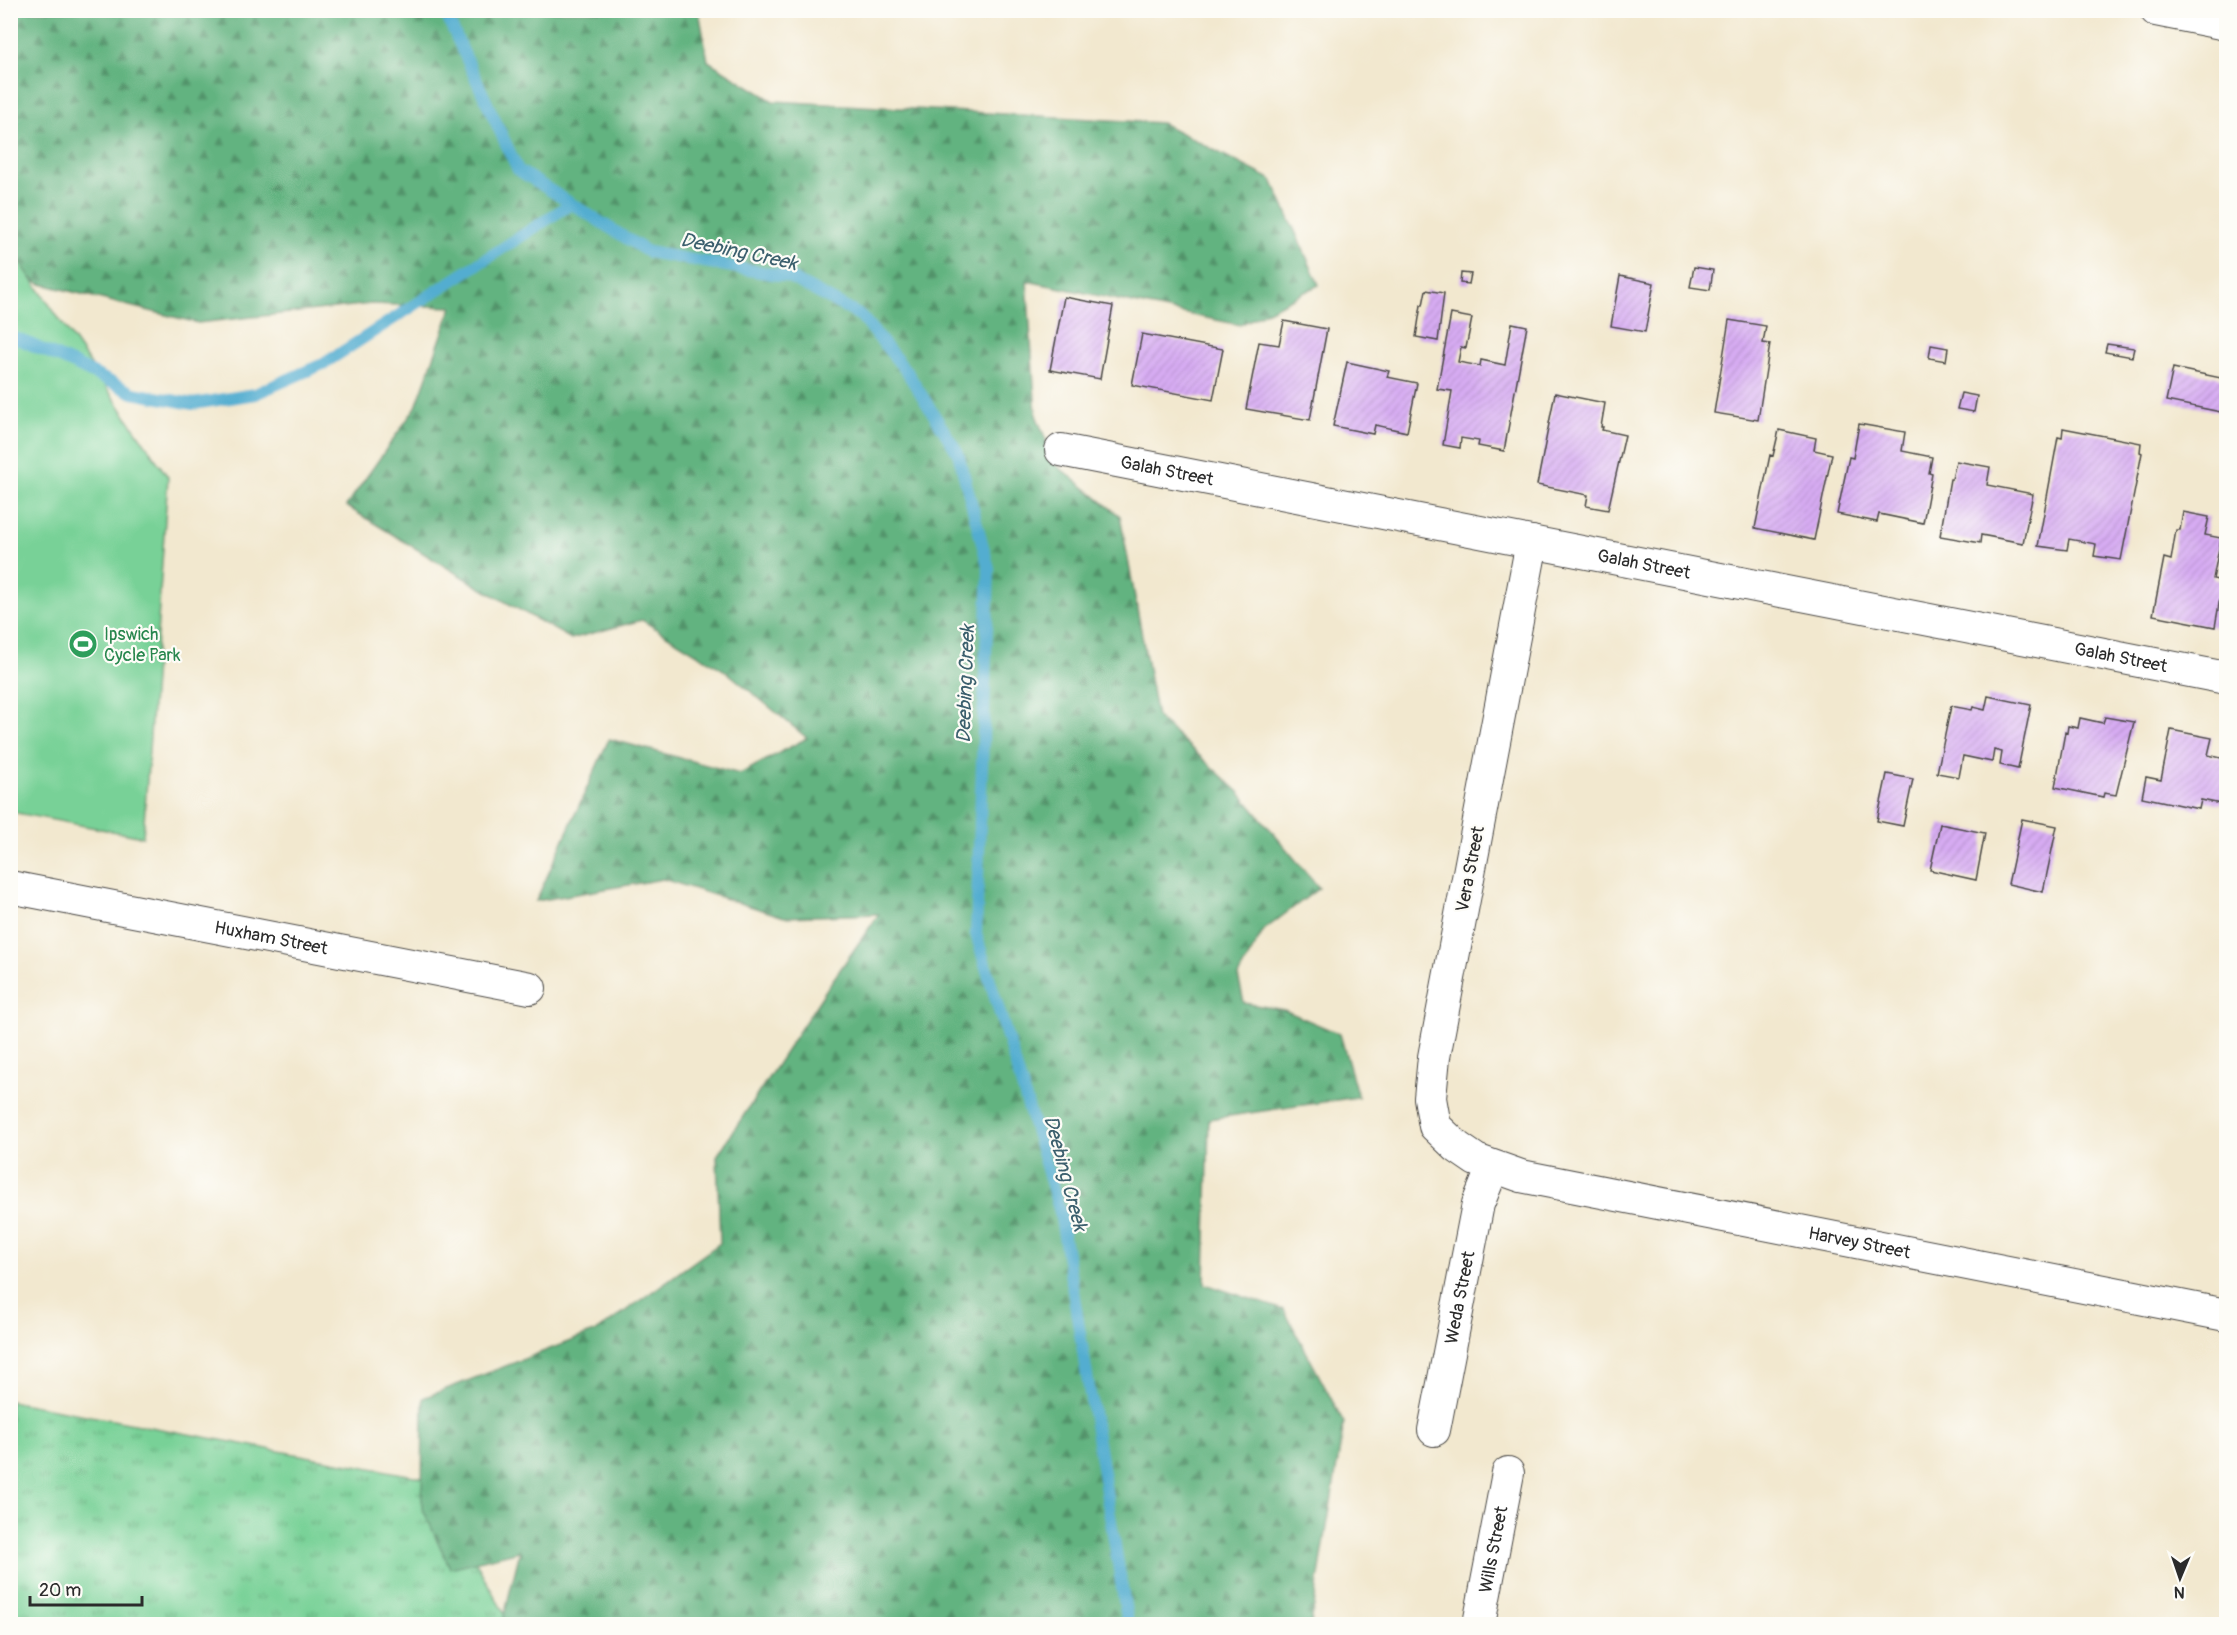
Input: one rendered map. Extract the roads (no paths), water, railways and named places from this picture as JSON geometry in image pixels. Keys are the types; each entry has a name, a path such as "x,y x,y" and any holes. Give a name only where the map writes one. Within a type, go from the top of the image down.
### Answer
{"street":[{"path":"2156,10 2226,24"},
{"name":"Galah Street","path":"1061,450 2226,678"},
{"name":"Vera Street","path":"1493,1167 1470,1156 1436,1126 1430,1098 1434,1057 1532,542"},
{"name":"Huxham Street","path":"10,887 530,988"},
{"name":"Harvey Street","path":"1493,1167 1533,1179 2226,1314"},
{"name":"Weda Street","path":"1434,1430 1478,1204 1493,1167"},
{"name":"Wills Street","path":"1479,1624 1508,1473"}],"waterway":[{"name":"Deebing Creek","path":"444,10 518,170 648,252 789,277 861,316 907,372 958,453 989,569 976,934 1060,1212 1128,1624"},
{"path":"10,337 74,364 133,393 193,404 255,394 325,363 571,204"}],"place":[{"name":"Ipswich Cycle Park","path":"83,644"}]}
